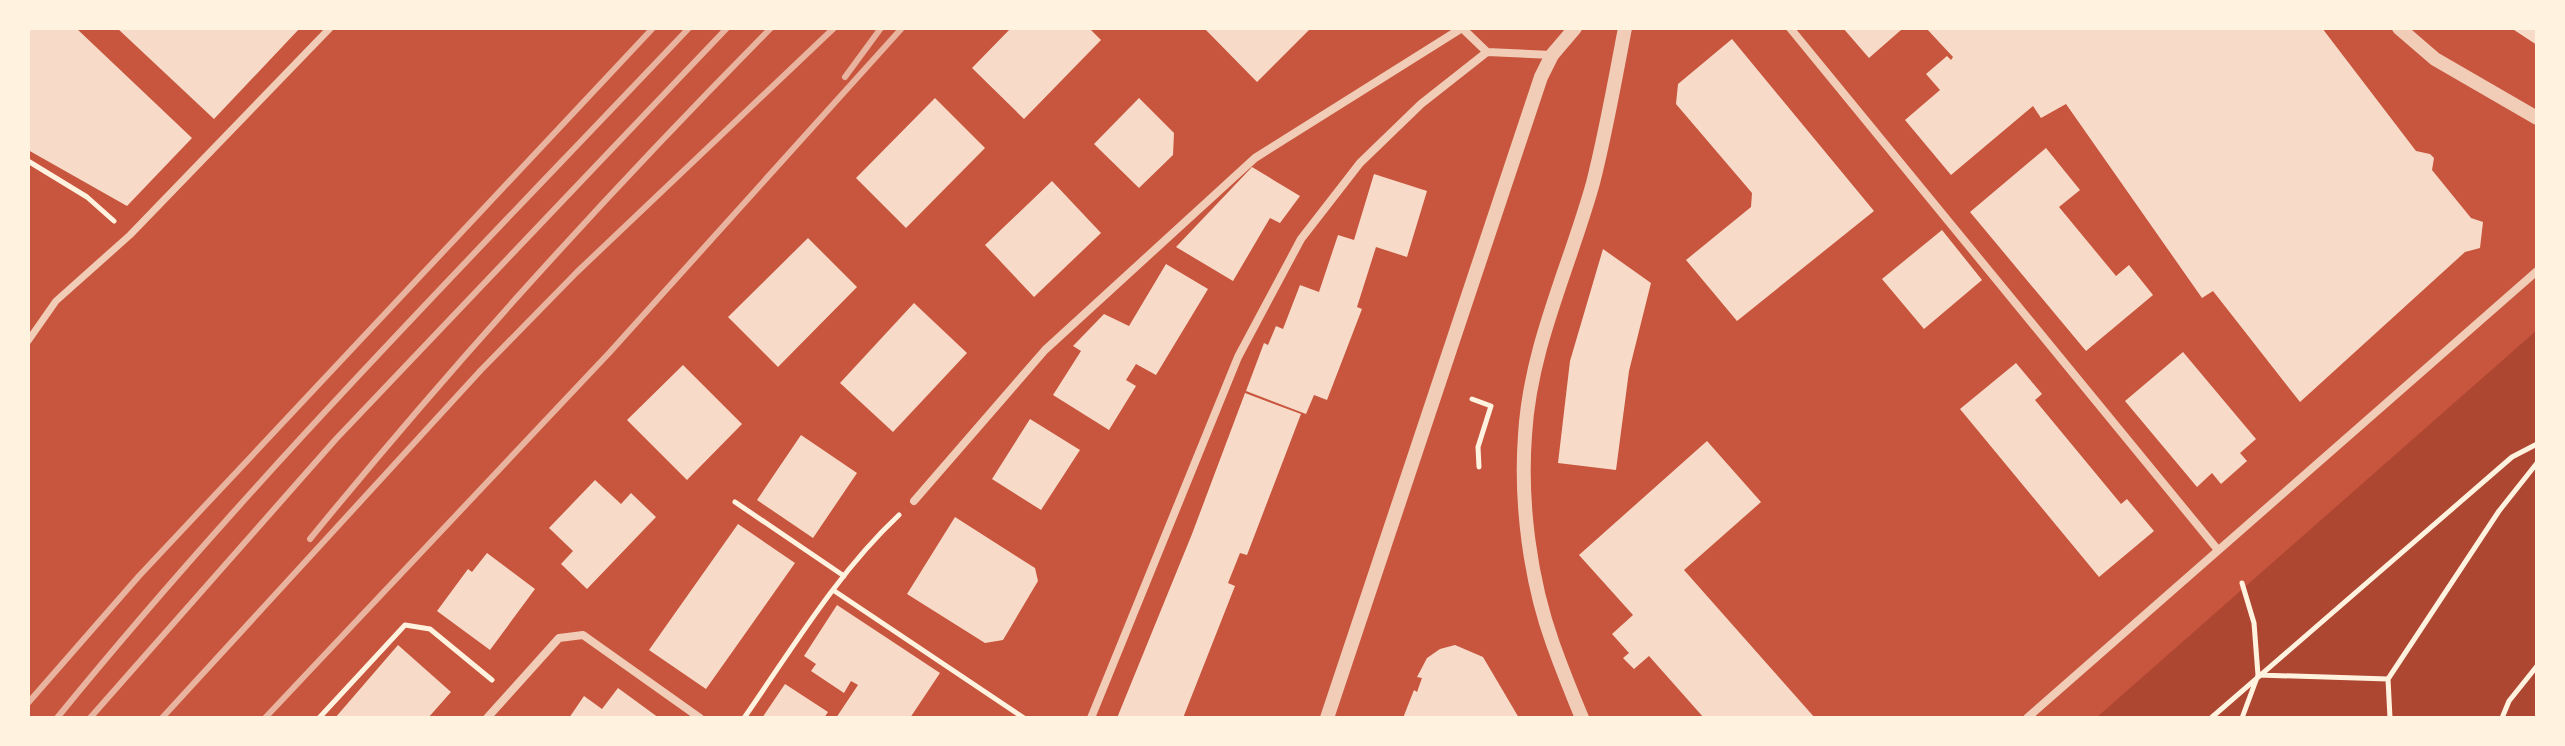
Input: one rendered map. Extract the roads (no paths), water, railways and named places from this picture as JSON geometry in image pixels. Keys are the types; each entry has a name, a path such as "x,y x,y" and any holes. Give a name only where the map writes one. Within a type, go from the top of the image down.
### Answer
{"street":[{"path":"28,341 56,301 130,235 330,28"},
{"path":"914,501 1045,350 1255,158 1462,28 1487,52"},
{"path":"1327,718 1541,77 1552,55 1575,28"},
{"path":"1582,718 1552,643 1536,583 1524,472 1525,434 1532,374 1593,183 1625,28"},
{"path":"1790,28 2218,550"},
{"path":"2399,28 2435,59 2537,118"},
{"path":"1091,718 1238,357 1301,239 1360,163 1421,104 1487,52 1552,55"},
{"path":"2027,718 2537,271"},
{"path":"487,718 559,638 583,635 700,718"}],"railway":[{"path":"28,703 139,576 653,28"},
{"path":"57,718 287,453 689,28"},
{"path":"90,718 336,439 727,28"},
{"path":"310,539 534,278 771,28"},
{"path":"162,718 481,370 577,272 834,28"},
{"path":"845,77 881,28"},
{"path":"265,718 610,352 902,28"}]}
